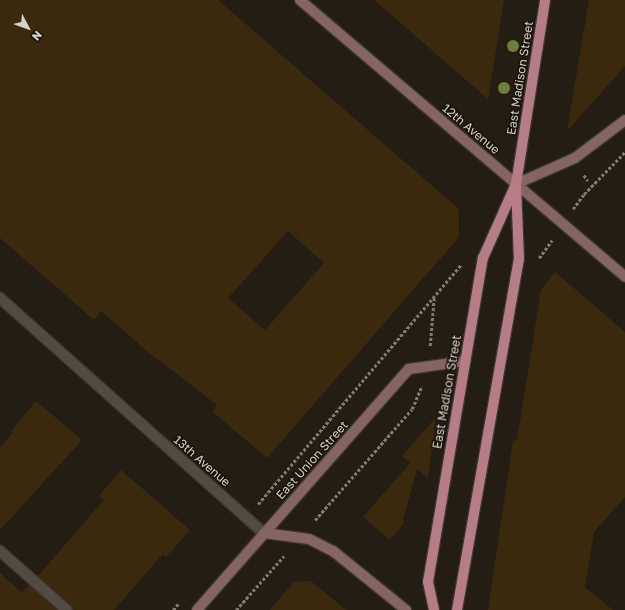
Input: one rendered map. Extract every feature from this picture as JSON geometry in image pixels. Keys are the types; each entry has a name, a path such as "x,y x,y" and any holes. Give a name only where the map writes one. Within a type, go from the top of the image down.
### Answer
{"main road":[{"name":"12th Avenue","path":"300,0 625,277"},
{"name":"East Madison Street","path":"457,610 519,260 516,184 545,0"},
{"path":"516,184 575,158 625,120"},
{"name":"East Madison Street","path":"434,610 428,582 483,258 516,184"},
{"name":"East Union Street","path":"197,610 409,369 465,361"},
{"path":"264,533 309,539 333,551 406,610"}],"street":[{"name":"13th Avenue","path":"0,298 264,533"},
{"path":"0,551 67,610"}],"path":[{"path":"584,194 625,152"},
{"path":"270,488 464,262"},
{"path":"431,343 434,296"},
{"path":"326,508 412,409 423,383"},
{"path":"236,610 270,572"}],"building":[{"path":"0,0 218,0 459,209 459,237 267,458 213,412 217,405 148,352 101,311 94,320 0,238","holes":["288,231 324,263 265,330 228,298"]},
{"path":"374,0 504,0 488,99"},
{"path":"589,0 625,0 625,66 567,131"},
{"path":"555,272 625,332 625,497 594,532 585,587 613,610 488,610 513,441 517,440 541,290"},
{"path":"36,401 82,440 0,530 0,448 13,433 11,431"},
{"path":"436,417 428,478 417,469 403,520 405,522 390,540 363,517 410,463 402,456"},
{"path":"121,470 190,530 166,557 163,554 114,610 73,610 71,605 38,576 104,500 99,496"},
{"path":"0,573 22,593 29,585 57,610 0,610"},
{"path":"311,581 346,610 270,610 294,582"}]}
